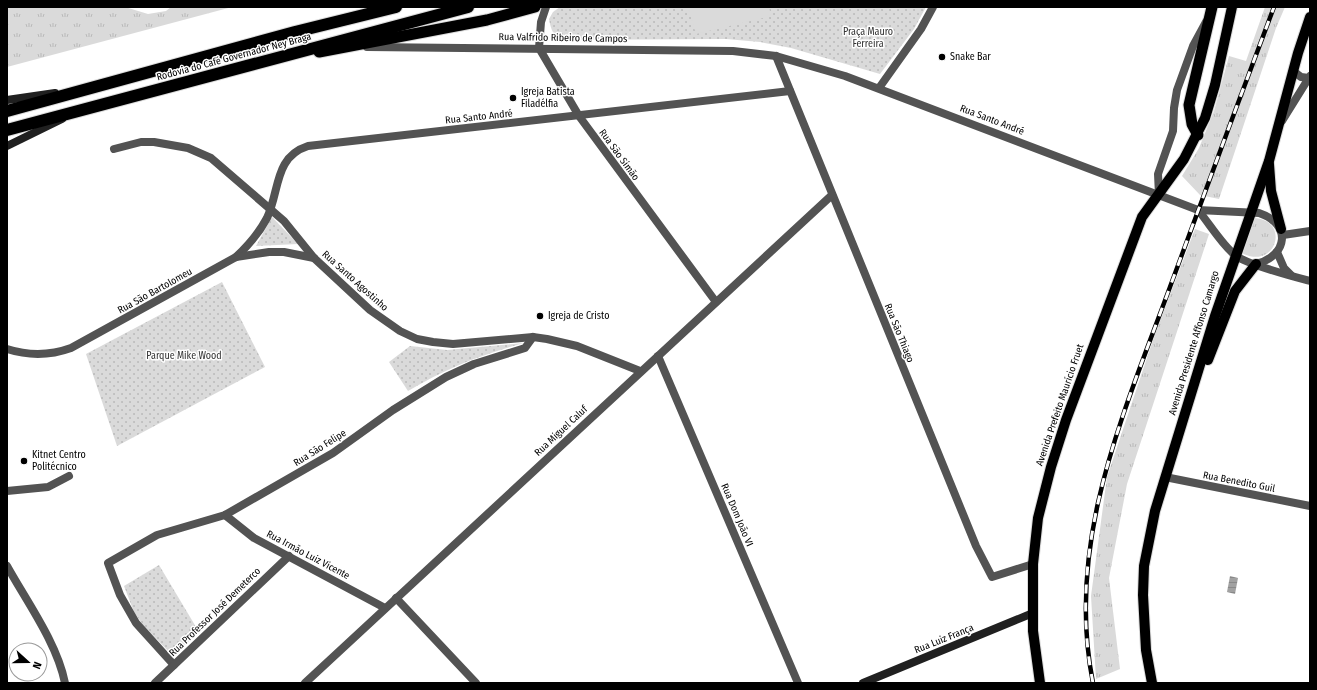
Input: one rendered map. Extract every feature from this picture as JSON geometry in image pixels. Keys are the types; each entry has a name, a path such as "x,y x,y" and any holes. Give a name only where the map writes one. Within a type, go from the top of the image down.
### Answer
{"highway":[{"path":"295,32 368,7"},
{"name":"Rodovia do Café Governador Ney Braga","path":"7,111 295,32 396,7"},
{"name":"Rodovia do Café Governador Ney Braga","path":"7,130 468,7"},
{"path":"267,60 487,20 535,7"},
{"path":"1198,135 1192,124 1189,105 1211,10"}],"main road":[{"name":"Avenida Prefeito Maurício Fruet","path":"1040,683 1033,613 1033,564 1038,518 1057,445 1142,217 1181,165 1198,135 1211,102 1232,7"},
{"name":"Avenida Presidente Affonso Camargo","path":"1152,683 1143,621 1144,566 1148,538 1165,477 1235,255 1269,161 1293,71 1310,17"},
{"path":"7,100 90,88"},
{"path":"7,146 82,110"},
{"path":"1269,161 1271,191 1282,232"},
{"path":"1175,446 1230,302 1235,291 1256,264"},
{"name":"Rua Luiz França","path":"863,683 1033,613"}],"street":[{"path":"539,48 541,22 546,7"},
{"path":"879,88 921,30 933,7"},
{"path":"1159,195 1158,174 1174,131 1175,98 1193,46 1211,10"},
{"name":"Rua Valfrido Ribeiro de Campos","path":"350,46 733,51 776,56"},
{"name":"Rua São Simão","path":"539,48 579,116 716,302"},
{"name":"Rua Santo André","path":"776,56 845,76 879,88 1198,210 1250,213"},
{"name":"Rua São Thiago","path":"776,56 972,537 992,577 1033,564"},
{"path":"1293,71 1301,77 1310,77"},
{"path":"1277,129 1310,77"},
{"name":"Rua Santo André","path":"236,257 255,238 270,208 283,164 294,152 308,146 790,91"},
{"name":"Rua Santo Agostinho","path":"114,148 141,142 154,142 188,148 216,162 270,208 295,232 314,258 380,318 400,331 417,339 453,344 533,338 562,341 640,371"},
{"name":"Rua Miguel Caluf","path":"305,683 640,371 832,195"},
{"name":"Rua Santo André","path":"1198,210 1235,255"},
{"path":"1250,213 1259,213 1268,216 1282,232 1281,244 1277,252 1271,258 1256,264"},
{"path":"1282,232 1310,231"},
{"name":"Rua São Bartolomeu","path":"7,349 30,354 44,355 71,348 236,257 269,252 284,252 314,258"},
{"path":"1277,252 1284,268 1293,277"},
{"path":"1235,255 1245,261 1310,281"},
{"name":"Rua São Felipe","path":"174,665 136,623 120,595 108,563 157,535 225,515 333,454 393,410 446,377 486,360 525,348 533,338"},
{"name":"Rua Dom João VI","path":"658,356 798,683"},
{"path":"7,491 48,487 69,476"},
{"name":"Rua Benedito Guil","path":"1165,477 1310,506"},
{"name":"Rua Irmão Luiz Vicente","path":"225,515 245,532 385,608"},
{"name":"Rua Professor José Demeterco","path":"155,683 288,556"},
{"path":"7,566 60,662 65,683"},
{"path":"396,598 476,683"}],"green space":[{"path":"7,7 125,7 148,14 166,11 171,7 232,7 7,67"},
{"name":"Praça Mauro Ferreira","path":"560,7 926,7 914,29 880,74 791,48 760,42 726,39 563,40 557,37 553,32 549,19 553,12"},
{"path":"688,7 769,7 771,16 696,34"},
{"path":"1265,7 1285,7 1276,28 1219,199 1200,195 1182,176 1199,148 1214,111 1229,56 1246,61"},
{"path":"272,217 298,244 256,246"},
{"path":"1253,218 1265,221 1272,227 1276,235 1275,243 1270,251 1263,256 1252,257 1240,252"},
{"path":"1195,229 1209,234 1127,484 1109,578 1120,669 1096,679 1091,596 1107,477 1155,334"},
{"name":"Parque Mike Wood","path":"222,282 265,367 117,446 86,354"},
{"path":"524,343 493,352 464,363 436,375 408,391 389,362 410,346 447,350"},
{"path":"159,565 199,632 173,656 143,625 134,612 124,586"}],"shaded area":[{"path":"1230,576 1238,578 1235,594 1227,592"}],"railway":[{"path":"1093,683 1086,631 1087,580 1093,530 1103,480 1134,383 1274,7"}],"place":[{"name":"Snake Bar","path":"942,57"},
{"name":"Igreja Batista Filadélfia","path":"513,98"},
{"name":"Igreja de Cristo","path":"540,316"},
{"name":"Kitnet Centro Politécnico","path":"24,461"}]}
